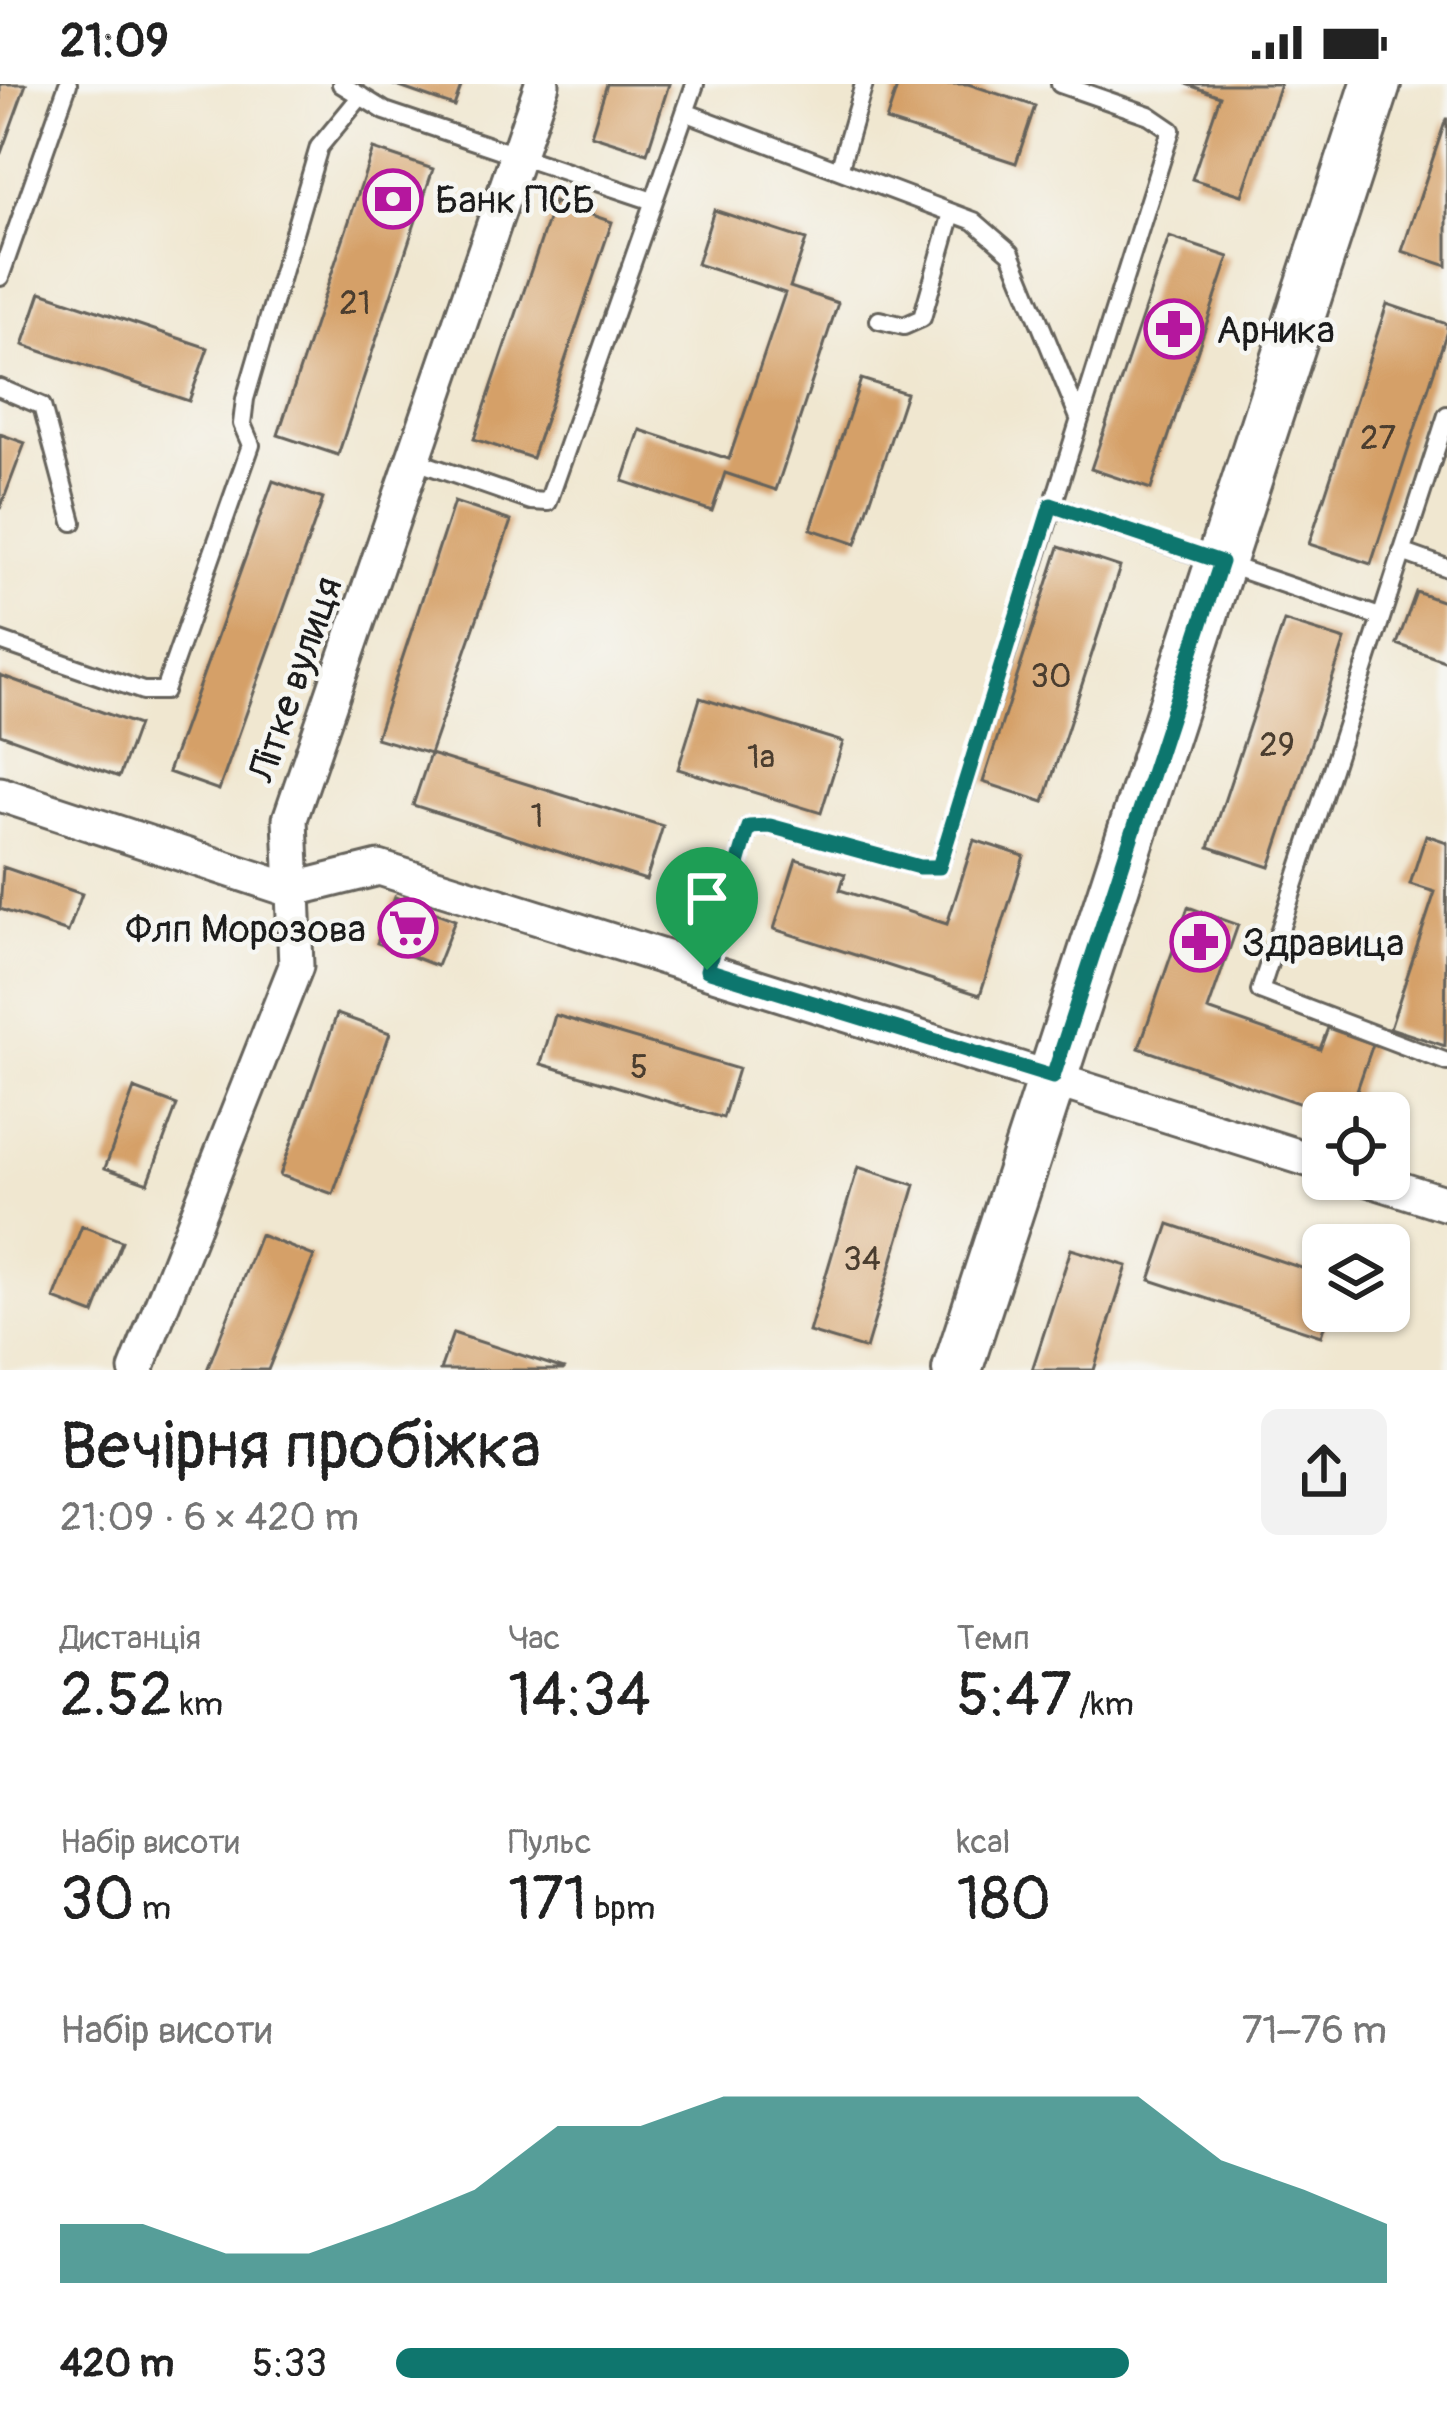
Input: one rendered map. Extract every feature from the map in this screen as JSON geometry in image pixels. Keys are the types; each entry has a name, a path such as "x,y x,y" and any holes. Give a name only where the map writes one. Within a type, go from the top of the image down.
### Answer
{"street":[{"name":"Літке вулиця","path":"136,1370 296,966 290,819 542,84"},
{"path":"957,1370 1376,84"},
{"path":"0,794 291,890 379,868 1302,1157"},
{"path":"1410,1192 1447,1204"}],"lane":[{"path":"0,277 68,84"},
{"path":"341,84 385,111 653,201"},
{"path":"413,460 548,502 695,84"},
{"path":"839,170 864,84"},
{"path":"707,970 749,827 770,826 919,867 939,867 1171,130 1150,115 1060,84"},
{"path":"0,641 142,691 164,691 251,445 242,424 245,399 320,147 362,96"},
{"path":"685,112 974,221 1011,253 1079,418"},
{"path":"879,320 904,326 922,318 952,213"},
{"path":"0,388 42,406 73,522"},
{"path":"1447,415 1260,992 1447,1062"},
{"path":"1051,505 1380,617"},
{"path":"1402,552 1447,568"}],"building":[{"path":"0,84 26,84 1,153 0,153"},
{"path":"391,84 462,84 454,106"},
{"path":"607,84 669,84 647,153 591,135"},
{"path":"898,84 968,84 1035,106 1016,163 886,121"},
{"path":"1186,84 1280,84 1242,195 1192,179 1220,96"},
{"path":"1447,119 1447,266 1402,251"},
{"path":"373,149 433,169 338,455 278,435"},
{"path":"554,202 612,222 532,458 474,439"},
{"path":"714,210 806,240 790,287 838,303 776,490 725,473 712,511 623,481 640,430 729,459 785,293 697,264"},
{"path":"1169,237 1229,257 1151,489 1091,469"},
{"path":"41,292 208,348 189,401 23,345"},
{"path":"1387,304 1447,324 1447,331 1371,564 1309,544"},
{"path":"861,379 906,393 856,544 811,529"},
{"path":"0,434 25,443 0,509"},
{"path":"273,481 323,499 219,790 168,772"},
{"path":"454,502 511,521 430,754 376,738"},
{"path":"1059,547 1120,567 1044,802 983,782"},
{"path":"1416,592 1447,603 1447,662 1397,644"},
{"path":"1284,621 1345,640 1270,867 1209,847"},
{"path":"0,675 138,725 119,777 0,734"},
{"path":"700,698 843,742 821,813 678,769"},
{"path":"430,754 663,826 646,880 413,805"},
{"path":"1426,835 1447,842 1445,1046 1390,1028 1435,892 1410,884"},
{"path":"974,840 1024,856 980,995 774,929 796,859 845,874 840,890 947,924"},
{"path":"3,867 82,894 68,932 0,909"},
{"path":"395,897 455,920 437,966 377,943"},
{"path":"1188,907 1238,925 1208,1010 1320,1049 1328,1028 1373,1044 1356,1092 1302,1092 1302,1104 1139,1048"},
{"path":"337,1014 390,1033 333,1194 280,1175"},
{"path":"555,1015 738,1069 723,1118 541,1064"},
{"path":"134,1089 177,1105 148,1183 105,1168"},
{"path":"858,1167 915,1185 866,1349 809,1332"},
{"path":"1169,1224 1302,1268 1302,1330 1150,1280"},
{"path":"82,1226 122,1241 94,1314 54,1299"},
{"path":"260,1235 314,1256 268,1370 207,1370"},
{"path":"1071,1249 1127,1266 1094,1370 1032,1370"},
{"path":"453,1333 564,1369 440,1370"}],"place":[{"name":"Банк ПСБ","path":"393,199"},
{"name":"Арника","path":"1174,329"},
{"name":"Флп Морозова","path":"408,928"},
{"name":"Здравица","path":"1200,942"}],"route":[{"path":"1051,505 1221,562 1053,1077 707,970 749,827 770,826 919,867 939,867 1051,505"}]}
